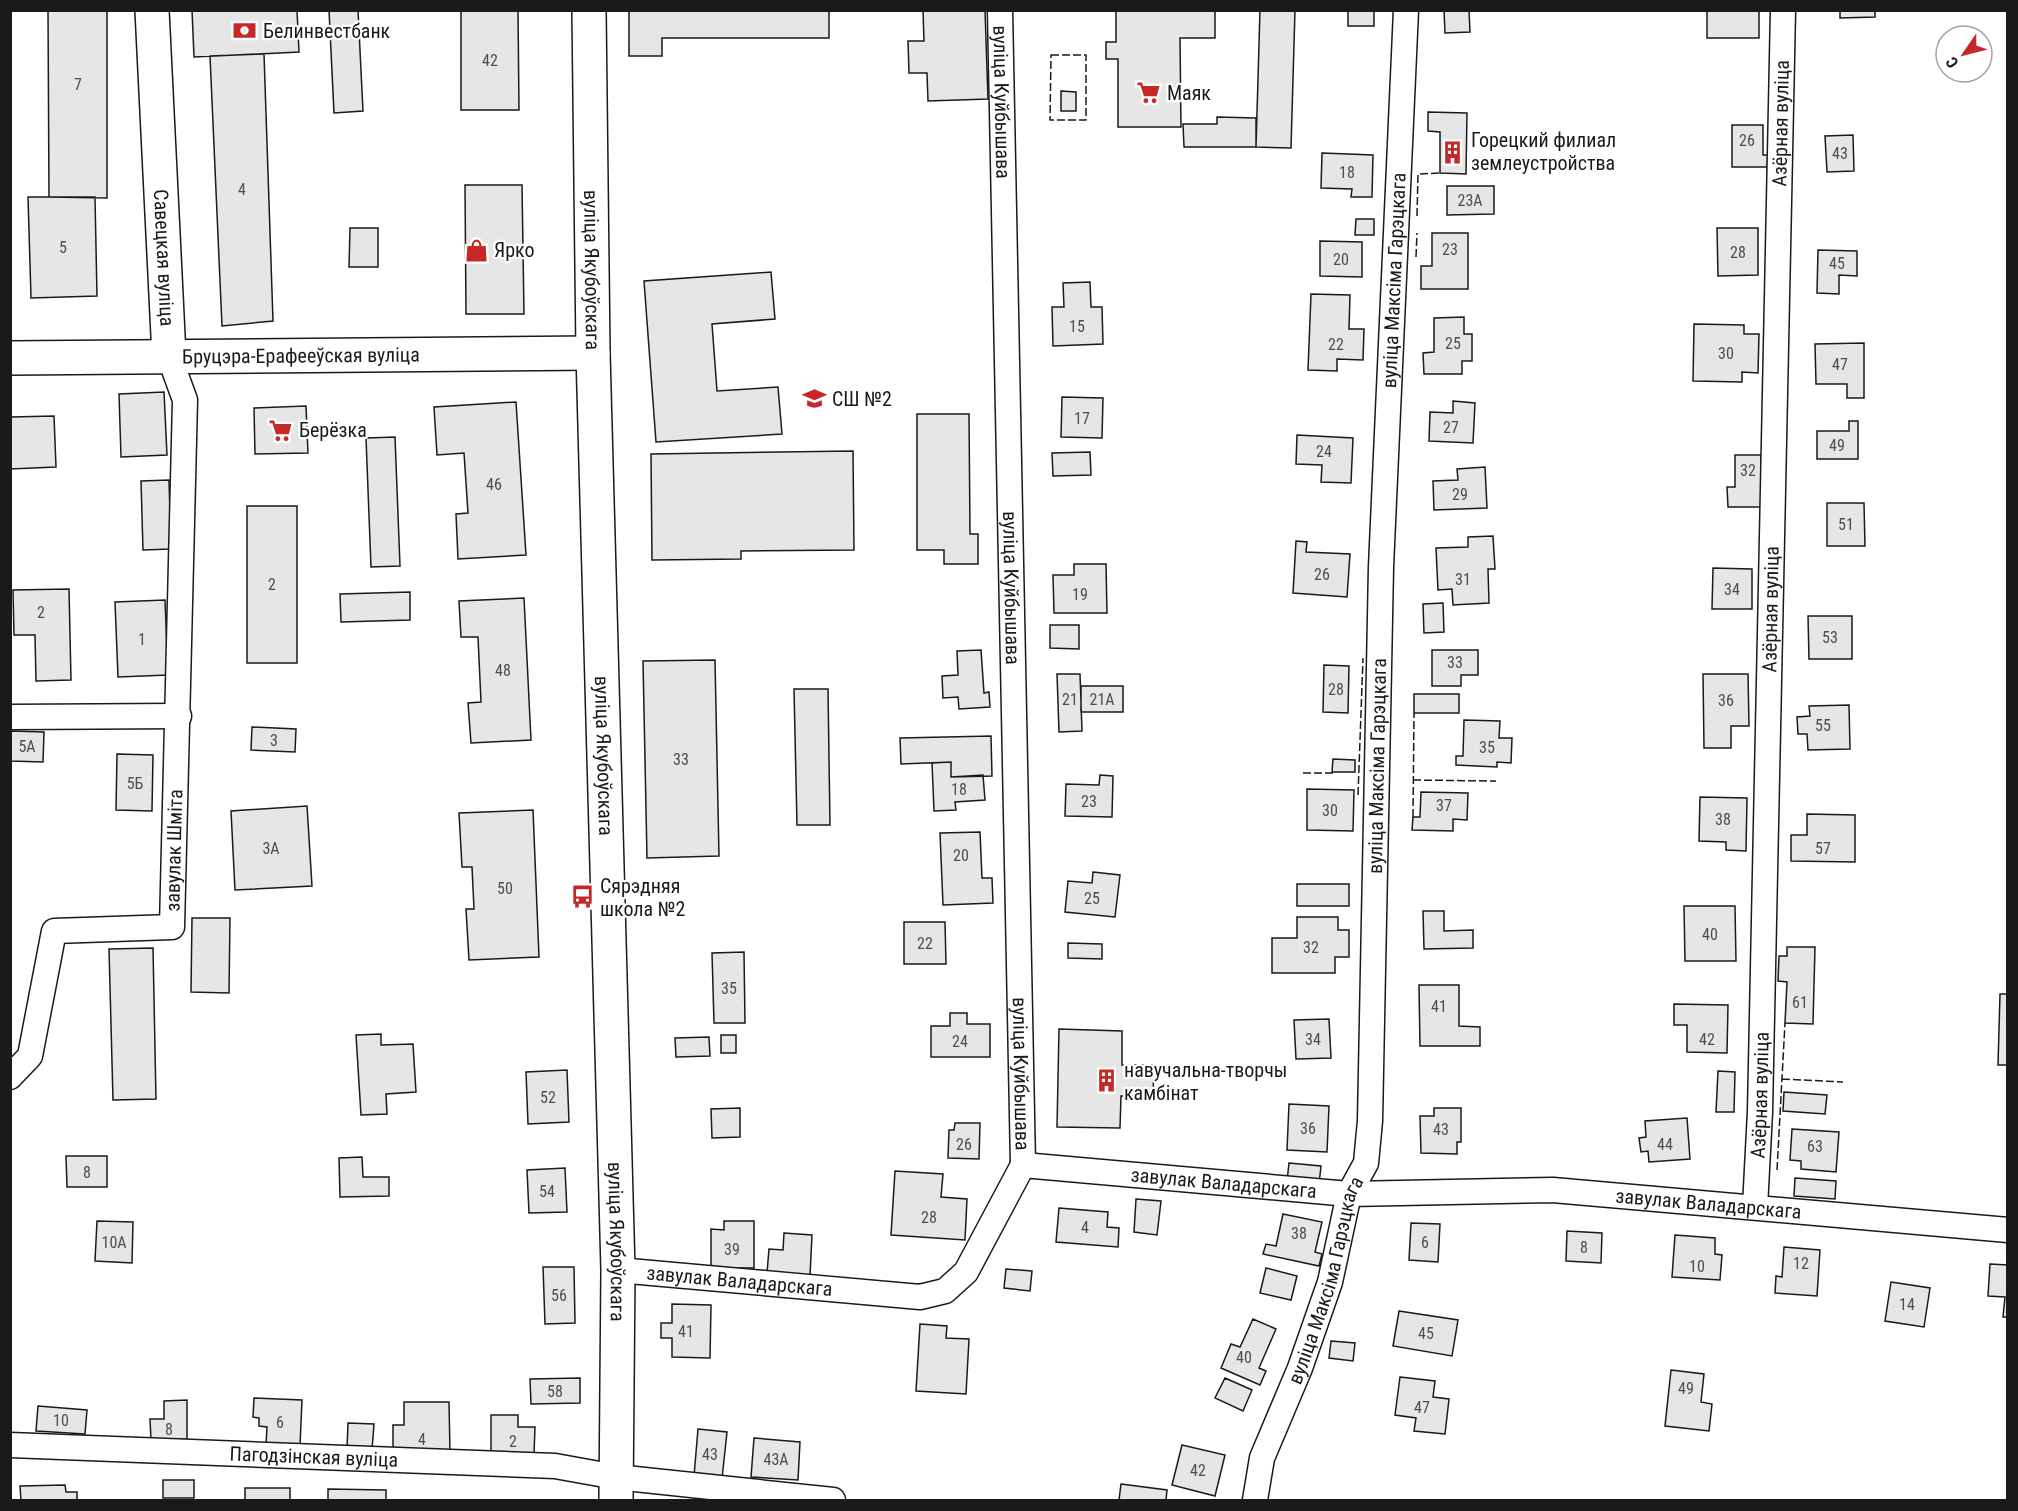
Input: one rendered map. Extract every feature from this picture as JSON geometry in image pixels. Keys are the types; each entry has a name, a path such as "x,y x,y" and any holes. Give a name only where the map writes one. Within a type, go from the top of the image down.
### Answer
{"main road":[{"name":"Савецкая вуліца","path":"152,10 169,356"},
{"name":"вуліца Якубоўскага","path":"589,10 593,353 618,1270 616,1489"},
{"name":"Бруцэра-Ерафееўская вуліца","path":"10,358 593,353"}],"street":[{"name":"вуліца Куйбышава","path":"1000,10 1023,1165"},
{"name":"вуліца Максіма Гарэцкага","path":"1255,1500 1262,1458 1300,1368 1330,1282 1349,1194 1366,1163 1370,1121 1381,567 1406,10"},
{"name":"Азёрная вуліца","path":"1755,1207 1761,1088 1783,10"},
{"name":"Савецкая вуліца","path":"169,356 185,400 179,716"},
{"path":"10,717 179,716"},
{"name":"завулак Шміта","path":"10,1077 30,1056 54,931 172,927 179,716"},
{"name":"завулак Валадарскага","path":"618,1270 920,1297 945,1291 966,1272 1023,1165 1349,1194 1553,1190 2007,1230"},
{"name":"Пагодзінская вуліца","path":"10,1445 555,1466 616,1489 833,1500"}],"building":[{"path":"48,10 107,10 107,198 49,197"},
{"name":"Белинвестбанк","path":"192,10 297,10 299,52 194,57"},
{"path":"329,10 358,10 363,111 334,113"},
{"path":"461,10 518,10 519,110 461,110"},
{"path":"629,10 829,10 829,38 662,38 662,56 629,56"},
{"path":"923,10 985,10 988,99 928,101 927,73 909,73 908,41 924,41"},
{"name":"Маяк","path":"1116,10 1215,10 1215,38 1180,38 1181,127 1118,127 1118,59 1106,59 1106,42 1116,42"},
{"path":"1260,10 1295,10 1291,148 1256,147"},
{"path":"1444,10 1469,10 1470,32 1445,33"},
{"path":"1707,10 1759,10 1759,38 1707,38"},
{"path":"1840,10 1875,10 1875,17 1840,18"},
{"path":"1348,11 1374,11 1374,26 1348,26"},
{"path":"264,54 273,321 222,326 210,56"},
{"path":"1061,91 1076,92 1076,111 1061,111"},
{"name":"Горецкий филиал землеустройства","path":"1428,112 1467,113 1466,174 1440,173 1440,132 1428,131"},
{"path":"1217,117 1256,118 1256,147 1184,147 1183,124 1217,124"},
{"path":"1732,125 1763,125 1763,155 1768,155 1767,167 1732,167"},
{"path":"1853,135 1854,171 1827,172 1825,136"},
{"path":"1322,153 1373,155 1372,197 1351,197 1352,189 1321,188"},
{"path":"465,185 522,185 524,314 466,314"},
{"path":"1447,186 1494,186 1494,214 1447,215"},
{"path":"28,197 95,197 97,296 31,298"},
{"path":"1356,219 1374,219 1374,235 1355,235"},
{"path":"350,228 378,228 378,267 349,267"},
{"path":"1717,228 1758,228 1758,275 1718,276"},
{"path":"1432,233 1468,233 1468,289 1421,289 1421,266 1432,266"},
{"path":"1320,241 1362,242 1362,277 1320,276"},
{"path":"1818,250 1857,251 1857,276 1839,275 1839,294 1817,293"},
{"path":"771,272 775,319 712,324 717,391 778,387 782,434 656,442 644,281"},
{"path":"1090,282 1091,307 1102,307 1103,344 1053,346 1052,307 1064,307 1063,283"},
{"path":"1311,294 1350,295 1349,329 1364,329 1363,360 1337,359 1337,371 1308,370"},
{"path":"1464,317 1464,334 1472,334 1472,361 1462,361 1462,374 1424,374 1423,353 1434,352 1434,318"},
{"path":"1694,324 1744,325 1744,334 1759,334 1758,373 1742,372 1742,382 1693,381"},
{"path":"1864,343 1864,398 1847,398 1847,384 1816,384 1815,344"},
{"path":"164,392 167,455 121,457 119,394"},
{"path":"1062,397 1103,398 1102,438 1061,437"},
{"path":"1453,401 1475,403 1473,443 1429,441 1430,412 1453,413"},
{"path":"516,402 526,555 458,559 456,514 468,513 464,453 437,455 434,407"},
{"name":"Берёзка","path":"306,406 308,453 255,454 254,408"},
{"path":"917,414 969,414 970,534 978,534 978,564 944,564 944,550 917,550"},
{"path":"54,416 56,467 10,469 10,417"},
{"path":"1849,421 1858,421 1858,459 1817,459 1817,431 1849,431"},
{"path":"1297,435 1353,438 1351,483 1321,482 1322,465 1296,464"},
{"path":"395,437 400,566 371,567 366,438"},
{"path":"853,451 854,550 741,551 741,559 652,560 651,454"},
{"path":"1090,452 1091,475 1053,476 1052,453"},
{"path":"1735,455 1761,455 1764,507 1728,507 1727,487 1735,487"},
{"path":"1485,467 1487,508 1434,510 1433,481 1458,480 1457,469"},
{"path":"169,480 171,549 143,550 141,481"},
{"path":"1827,503 1864,503 1865,546 1827,546"},
{"path":"247,506 297,506 297,663 247,663"},
{"path":"1493,536 1495,569 1488,569 1489,603 1453,605 1452,589 1438,590 1436,548 1468,547 1468,537"},
{"path":"1296,541 1307,542 1306,552 1350,554 1347,597 1293,593"},
{"path":"1074,564 1106,564 1107,613 1054,613 1053,575 1074,575"},
{"path":"1713,568 1752,569 1752,609 1712,609"},
{"path":"69,589 71,680 36,681 35,635 14,635 13,590"},
{"path":"410,592 410,620 341,622 340,594"},
{"path":"524,598 531,740 471,743 468,703 481,702 478,637 461,637 459,601"},
{"path":"165,600 168,675 118,677 115,602"},
{"path":"1443,603 1444,632 1424,633 1423,604"},
{"path":"1808,616 1852,616 1852,659 1809,659"},
{"path":"1050,625 1079,625 1079,649 1050,648"},
{"path":"981,650 984,693 989,692 990,707 959,709 958,697 943,698 942,676 958,675 957,651"},
{"path":"1432,650 1478,650 1478,675 1461,675 1461,686 1432,686"},
{"path":"715,660 719,856 647,858 643,661"},
{"path":"1324,665 1349,666 1348,713 1323,712"},
{"path":"1057,674 1080,674 1082,731 1059,732"},
{"path":"1703,674 1748,674 1749,726 1731,726 1731,748 1704,748"},
{"path":"1081,686 1123,686 1123,712 1081,712"},
{"path":"794,689 828,689 830,825 797,825"},
{"path":"1414,694 1459,694 1459,713 1414,713"},
{"path":"1849,705 1850,749 1808,750 1807,734 1798,734 1797,717 1810,716 1809,706"},
{"path":"1464,720 1500,721 1499,738 1512,738 1511,763 1497,762 1497,767 1456,765 1456,756 1463,756"},
{"path":"252,727 296,729 295,752 251,750"},
{"path":"10,731 44,732 43,762 10,761"},
{"path":"991,736 992,776 951,777 951,762 901,764 900,738"},
{"path":"117,754 153,755 152,811 116,810"},
{"path":"1333,759 1355,760 1355,772 1332,772"},
{"path":"951,762 951,777 983,775 985,800 955,802 956,810 934,811 932,763"},
{"path":"1100,775 1113,776 1112,817 1065,816 1066,784 1099,785"},
{"path":"1307,789 1354,790 1353,831 1307,830"},
{"path":"1421,792 1468,793 1467,820 1453,819 1453,831 1412,830 1413,817 1420,817"},
{"path":"1700,797 1747,798 1746,851 1726,850 1726,842 1699,841"},
{"path":"307,806 312,886 235,890 231,811"},
{"path":"533,810 539,957 469,960 466,909 474,909 472,867 462,867 459,813"},
{"path":"1807,814 1855,815 1855,862 1791,861 1791,835 1807,835"},
{"path":"980,832 982,878 992,878 993,903 943,905 940,833"},
{"path":"1093,872 1120,875 1115,917 1065,912 1068,881 1092,883"},
{"path":"1297,884 1349,884 1349,906 1297,906"},
{"path":"1684,906 1735,906 1736,961 1685,961"},
{"path":"1423,911 1444,911 1444,931 1473,930 1473,948 1424,949"},
{"path":"1297,917 1338,917 1338,930 1349,930 1349,957 1335,957 1335,973 1272,973 1272,938 1297,938"},
{"path":"192,918 230,918 229,993 191,992"},
{"path":"904,922 945,922 946,964 904,964"},
{"path":"1068,943 1102,944 1102,959 1068,958"},
{"path":"1787,947 1815,947 1813,1024 1785,1023 1787,982 1778,981 1779,956 1787,956"},
{"path":"153,948 156,1099 113,1100 109,949"},
{"path":"744,952 745,1023 714,1023 712,953"},
{"path":"1419,985 1459,985 1459,1026 1480,1027 1480,1046 1420,1046"},
{"path":"2000,994 2008,994 2008,1065 1998,1065"},
{"path":"1674,1004 1728,1005 1727,1053 1687,1052 1687,1025 1674,1025"},
{"path":"950,1013 967,1013 967,1024 990,1024 990,1057 931,1057 931,1026 950,1026"},
{"path":"1329,1019 1331,1058 1296,1059 1294,1020"},
{"name":"навучальна-творчы камбінат","path":"1059,1029 1122,1031 1122,1065 1154,1065 1153,1096 1121,1096 1120,1128 1057,1127"},
{"path":"381,1034 381,1045 413,1044 416,1092 386,1094 387,1114 361,1115 356,1035"},
{"path":"721,1035 736,1035 736,1053 721,1053"},
{"path":"709,1037 710,1056 676,1057 675,1038"},
{"path":"567,1070 569,1122 528,1124 526,1072"},
{"path":"1718,1071 1735,1072 1734,1112 1716,1112"},
{"path":"1784,1092 1827,1095 1825,1114 1783,1111"},
{"path":"1289,1104 1329,1106 1327,1152 1287,1150"},
{"path":"740,1108 740,1137 712,1138 711,1109"},
{"path":"1434,1108 1461,1108 1461,1142 1457,1142 1457,1154 1421,1153 1420,1116 1434,1116"},
{"path":"1687,1118 1690,1159 1649,1162 1648,1151 1641,1152 1639,1138 1646,1137 1645,1121"},
{"path":"955,1123 980,1123 979,1159 948,1158 949,1130 954,1130"},
{"path":"1792,1129 1839,1132 1836,1172 1801,1169 1801,1161 1790,1160"},
{"path":"66,1156 107,1156 107,1187 67,1187"},
{"path":"362,1157 363,1177 389,1177 389,1196 340,1197 339,1158"},
{"path":"1289,1163 1321,1166 1319,1184 1287,1181"},
{"path":"565,1168 567,1212 529,1213 527,1170"},
{"path":"895,1171 943,1174 941,1197 967,1199 965,1240 891,1235"},
{"path":"1795,1178 1836,1181 1835,1199 1794,1196"},
{"path":"1136,1199 1161,1201 1157,1235 1134,1232"},
{"path":"1059,1208 1108,1212 1107,1227 1119,1228 1118,1247 1056,1242"},
{"path":"1283,1214 1322,1222 1315,1252 1322,1254 1319,1266 1263,1254 1266,1244 1276,1246"},
{"path":"97,1221 133,1222 132,1263 95,1261"},
{"path":"724,1221 754,1221 754,1268 711,1268 711,1229 724,1230"},
{"path":"1411,1223 1440,1224 1438,1262 1409,1260"},
{"path":"1567,1231 1602,1233 1601,1263 1566,1261"},
{"path":"784,1233 812,1235 810,1276 767,1273 769,1249 783,1250"},
{"path":"1675,1235 1715,1238 1715,1254 1722,1255 1720,1280 1672,1277"},
{"path":"1784,1247 1820,1250 1817,1296 1775,1293 1776,1276 1782,1277"},
{"path":"1990,1264 2008,1265 2008,1317 2003,1317 2005,1297 1988,1296"},
{"path":"543,1267 574,1267 575,1323 545,1324"},
{"path":"1266,1268 1297,1276 1291,1300 1260,1293"},
{"path":"1006,1269 1032,1271 1030,1291 1004,1288"},
{"path":"1891,1282 1930,1288 1924,1327 1885,1321"},
{"path":"672,1304 711,1305 710,1358 672,1357 672,1338 661,1338 661,1323 672,1323"},
{"path":"1399,1311 1458,1320 1452,1356 1393,1346"},
{"path":"1253,1319 1276,1329 1259,1368 1266,1371 1260,1385 1221,1368 1231,1344 1240,1347"},
{"path":"920,1324 947,1326 946,1338 969,1339 966,1394 916,1391"},
{"path":"1331,1341 1355,1343 1353,1361 1329,1358"},
{"path":"1671,1370 1704,1374 1701,1402 1712,1404 1709,1431 1665,1426"},
{"path":"1400,1377 1435,1381 1433,1397 1449,1399 1445,1434 1414,1431 1416,1418 1395,1415"},
{"path":"580,1378 580,1403 531,1404 530,1379"},
{"path":"1225,1378 1252,1390 1243,1411 1215,1398"},
{"path":"254,1398 302,1400 300,1446 266,1445 267,1427 259,1426 259,1418 253,1417"},
{"path":"187,1400 187,1439 151,1440 150,1419 164,1419 164,1401"},
{"path":"404,1402 449,1402 450,1453 393,1454 393,1425 404,1425"},
{"path":"38,1406 87,1410 85,1434 36,1431"},
{"path":"491,1415 518,1415 518,1427 535,1427 534,1454 491,1454"},
{"path":"348,1423 374,1424 372,1450 347,1449"},
{"path":"698,1429 727,1432 722,1479 694,1476"},
{"path":"754,1438 800,1442 798,1480 751,1477"},
{"path":"1182,1445 1225,1455 1215,1496 1172,1485"},
{"path":"163,1480 194,1480 194,1498 163,1498"},
{"path":"1121,1484 1167,1490 1166,1500 1119,1500"},
{"path":"65,1485 66,1492 77,1492 77,1500 21,1500 20,1486"},
{"path":"245,1488 290,1488 290,1500 245,1500"},
{"path":"328,1489 386,1490 386,1500 328,1500"}],"fence":[{"path":"1051,55 1086,55 1086,120 1050,120 1051,55"},
{"path":"1417,216 1418,174 1440,173"},
{"path":"1416,257 1417,233"},
{"path":"1358,795 1363,658"},
{"path":"1413,817 1414,713"},
{"path":"1303,773 1335,773"},
{"path":"1413,780 1496,781"},
{"path":"1777,1170 1785,1023"},
{"path":"1782,1079 1843,1082"}],"place":[{"name":"Белинвестбанк","path":"245,31"},
{"name":"Маяк","path":"1149,93"},
{"name":"Горецкий филиал землеустройства","path":"1453,152"},
{"name":"Ярко","path":"476,250"},
{"name":"СШ №2","path":"814,399"},
{"name":"Берёзка","path":"281,430"},
{"name":"Сярэдняя школа №2","path":"582,897"},
{"name":"навучальна-творчы камбінат","path":"1106,1081"}]}
